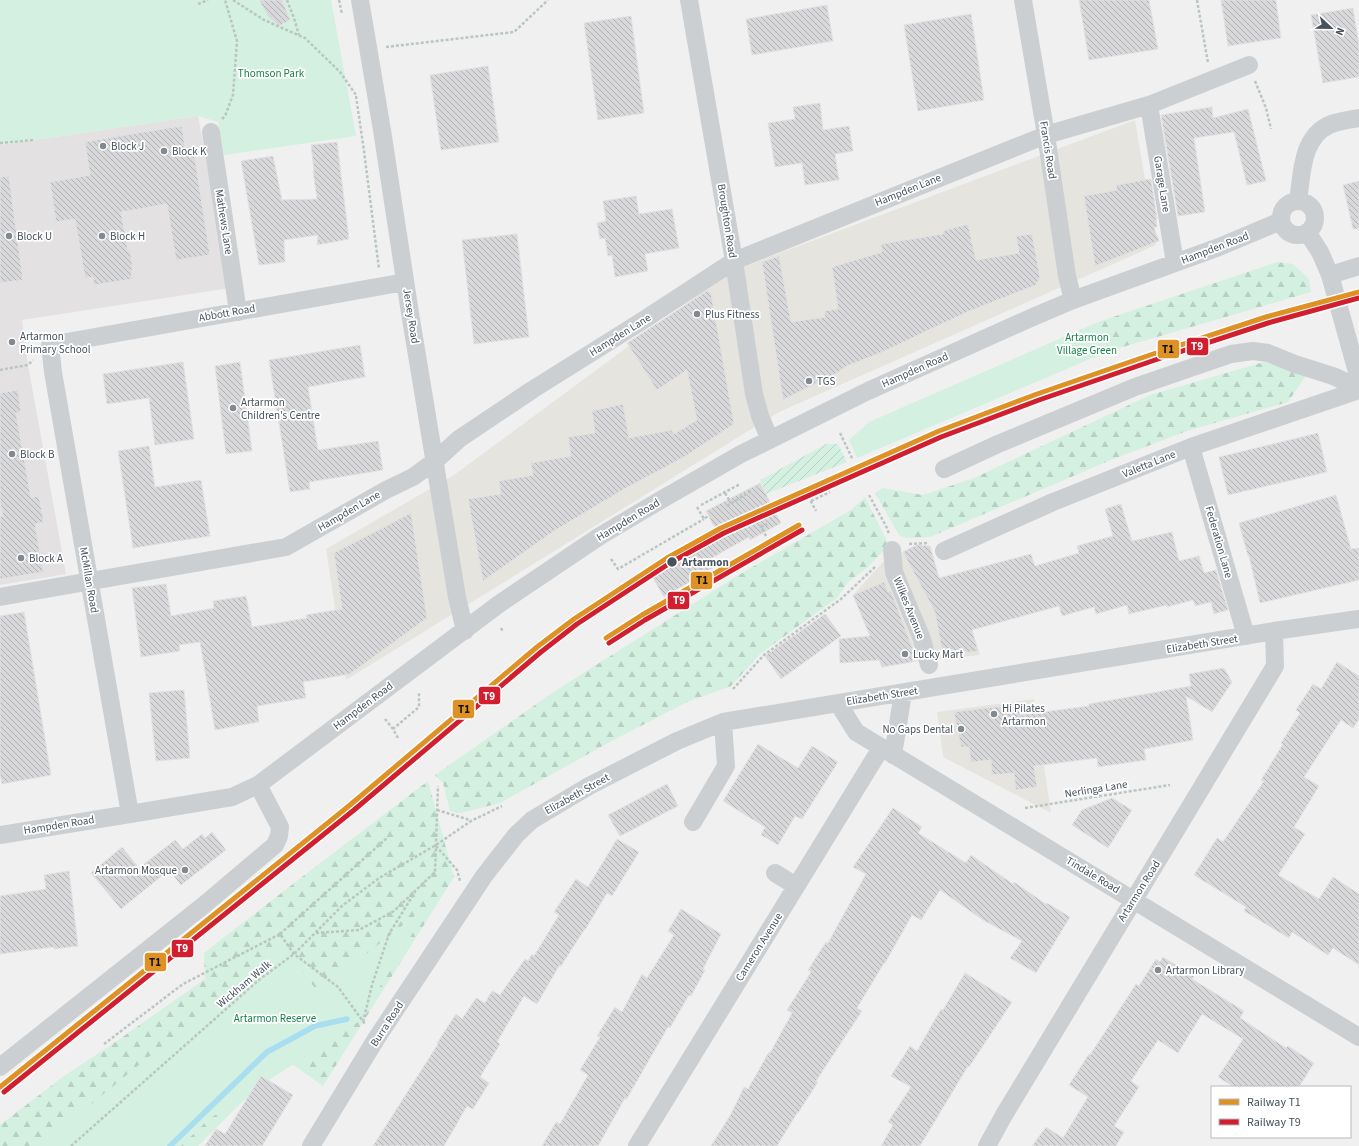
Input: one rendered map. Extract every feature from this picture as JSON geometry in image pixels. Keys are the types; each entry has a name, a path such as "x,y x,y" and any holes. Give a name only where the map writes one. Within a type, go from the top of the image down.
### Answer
{"street":[{"name":"Jersey Road","path":"360,0 457,597 465,631"},
{"name":"Broughton Road","path":"689,0 734,260 754,394 760,416 770,440"},
{"name":"Francis Road","path":"1023,0 1046,135 1067,276 1073,300"},
{"name":"Hampden Lane","path":"0,597 286,547 386,490 413,477 435,461 459,439 532,390 642,321 734,260 1046,135 1149,105 1249,66"},
{"name":"Garage Lane","path":"1149,105 1174,263"},
{"path":"1298,201 1304,158 1309,144 1317,133 1329,125 1359,118"},
{"name":"Mathews Lane","path":"211,132 238,312"},
{"path":"1298,201 1308,204 1314,213 1314,223 1308,232 1303,234 1294,234 1286,229 1281,221 1283,210 1292,202 1298,201"},
{"name":"Hampden Road","path":"0,834 130,814 232,796 258,785 499,604 600,536 659,501 770,440 868,392 1073,300 1219,247 1281,221"},
{"path":"1308,232 1320,252 1330,275 1359,379"},
{"path":"1330,275 1359,266"},
{"name":"Abbott Road","path":"50,345 405,282"},
{"name":"McMillan Road","path":"50,345 53,372 130,814"},
{"path":"944,469 998,444 1135,387 1231,354 1253,351 1268,353 1295,364 1333,376 1359,389"},
{"name":"Valetta Lane","path":"944,552 1053,502 1191,447 1359,389"},
{"name":"Federation Lane","path":"1191,447 1246,636"},
{"name":"Wilkes Avenue","path":"892,550 894,572 922,639 929,665"},
{"name":"Elizabeth Street","path":"466,904 499,856 516,835 532,820 589,786 677,741 723,722 1274,631 1359,619"},
{"name":"Artarmon Road","path":"987,1146 1004,1115 1275,666 1274,631"},
{"path":"887,752 903,693"},
{"name":"Tindale Road","path":"838,703 856,732 887,752 1134,899 1359,1037"},
{"path":"693,822 726,766 723,722"},
{"name":"Cameron Avenue","path":"637,1146 796,886 887,752"},
{"path":"0,1067 204,905 275,845 279,836 280,827 258,785"},
{"path":"775,873 796,886"},
{"name":"Burra Road","path":"311,1146 376,1038 466,904"}],"path":[{"path":"198,4 208,0"},
{"path":"211,132 225,116 233,95 237,42 226,0"},
{"path":"233,0 264,20 305,38 340,72 356,95"},
{"path":"287,0 299,36"},
{"path":"339,0 342,15"},
{"path":"368,50 514,32 548,0"},
{"path":"1198,0 1211,80"},
{"path":"1249,66 1266,108 1271,129"},
{"path":"355,88 379,274"},
{"path":"0,143 34,140"},
{"path":"0,370 28,365 50,345"},
{"path":"840,433 853,460"},
{"path":"701,505 740,484"},
{"path":"727,506 751,491"},
{"path":"725,492 731,503"},
{"path":"806,492 816,511"},
{"path":"811,501 830,492"},
{"path":"869,495 887,528 892,550"},
{"path":"697,507 704,519"},
{"path":"611,560 618,569 708,516"},
{"path":"755,516 767,538"},
{"path":"761,527 767,524"},
{"path":"733,690 764,655 841,599"},
{"path":"501,628 503,632"},
{"path":"393,729 418,707 419,693"},
{"path":"385,719 398,738"},
{"name":"Nerlinga Lane","path":"1025,808 1170,785"},
{"path":"315,932 359,930 394,911 435,872 438,786"},
{"name":"Wickham Walk","path":"71,1146 260,979 294,954 342,906 379,878 436,845 470,820 502,806"},
{"path":"437,810 470,820"},
{"path":"104,1044 184,984 280,934 388,837"},
{"path":"436,845 457,870 466,904"},
{"path":"363,1023 372,985 389,934 418,889"},
{"path":"280,934 294,954 338,987 363,1023 376,1038"}],"shaded area":[{"name":"Artarmon Primary School","path":"198,116 230,288 22,320 28,365 66,574 0,585 0,145"},
{"path":"1135,120 1156,245 779,412 346,680 326,549 454,475 729,272"},
{"path":"917,545 930,546 949,611 965,606 980,655 912,662 882,667 853,595 883,562"},
{"path":"1034,699 1051,813 943,757 937,712"}],"green space":[{"name":"Thomson Park","path":"0,0 331,0 356,136 224,155 218,122 198,116 0,145"},
{"path":"1277,262 1293,264 1309,279 1311,292 1109,351 1098,322"},
{"name":"Artarmon Village Green","path":"1098,322 1109,351 857,458 849,440 869,422"},
{"path":"1264,362 1307,374 1288,402 1187,431 1111,460 930,537 905,538 899,535 875,493 883,488 923,495 974,478 1150,395"},
{"path":"826,444 838,444 847,462 766,494 760,480"},
{"path":"865,497 888,543 886,548 867,568 848,582 837,598 760,654 731,686 687,702 608,743 500,803 461,813 450,811 443,783 435,775 555,691 737,576 851,510"},
{"path":"428,781 454,877 323,1086 285,1059 198,1146 0,1146 0,1125 64,1076 205,979 204,953"},
{"name":"Artarmon Reserve","path":"431,903 358,1022 209,1119 181,1146 40,1146 283,947 318,992"}],"building":[{"path":"259,0 282,0 290,20 279,26 268,16"},
{"path":"1079,0 1149,0 1158,49 1089,60"},
{"path":"1221,0 1276,0 1281,38 1228,46"},
{"path":"827,5 833,41 752,55 746,19"},
{"path":"1353,8 1359,45 1359,77 1323,83 1311,15"},
{"path":"971,14 984,100 918,111 904,25"},
{"path":"631,16 644,113 598,120 584,23"},
{"path":"488,66 499,142 441,150 430,75"},
{"path":"820,103 823,130 849,126 853,151 835,154 839,180 805,185 802,163 775,167 768,123 795,119 793,107"},
{"path":"1212,107 1213,118 1248,109 1266,181 1247,185 1234,132 1194,138 1205,212 1178,216 1161,115"},
{"path":"182,126 185,147 193,146 210,255 176,260 167,204 121,212 128,251 130,250 133,270 131,270 132,279 94,285 93,277 85,278 75,219 56,222 50,182 90,175 85,142"},
{"path":"337,142 349,239 317,245 318,235 284,240 285,262 259,265 241,161 273,156 282,200 317,199 311,145"},
{"name":"Block U","path":"9,176 23,280 0,283 0,177"},
{"path":"1151,179 1157,219 1157,227 1154,228 1159,241 1095,266 1084,196 1117,190 1116,185"},
{"path":"1359,181 1359,229 1353,229 1343,185"},
{"path":"636,196 639,214 672,209 679,248 645,254 648,271 615,277 612,255 608,256 605,238 600,239 597,223 606,221 603,201"},
{"path":"968,224 976,260 1019,253 1016,236 1032,234 1040,277 1036,285 967,312 880,353 847,366 835,374 783,400 762,262 779,256 791,322 825,317 824,311 838,309 832,267 882,252 881,244 943,234 943,231"},
{"path":"517,234 529,337 474,344 462,240"},
{"path":"707,291 711,293 734,424 684,457 626,488 554,531 483,581 468,499 501,494 499,481 533,475 531,463 571,456 568,437 595,433 592,411 623,404 629,438 671,430 674,434 697,420 687,370 657,390 627,343"},
{"path":"360,345 365,377 308,387 318,450 378,441 383,470 309,482 310,489 290,492 269,360"},
{"path":"183,362 194,439 155,445 149,398 107,404 103,374"},
{"name":"Artarmon Children's Centre","path":"240,362 252,451 226,454 215,366"},
{"name":"Block B","path":"18,390 21,412 16,413 31,498 39,496 44,522 35,524 43,572 0,579 0,517 3,516 0,502 0,393"},
{"path":"1318,433 1327,472 1228,495 1219,457"},
{"path":"149,446 155,487 201,480 210,536 133,548 118,451"},
{"path":"760,483 781,523 750,540 749,537 708,560 713,568 664,597 650,573 718,534 706,511"},
{"path":"1336,495 1351,549 1359,548 1359,580 1260,603 1249,556 1239,523"},
{"path":"1121,504 1132,541 1172,532 1179,561 1199,556 1204,573 1216,570 1228,610 1214,614 1211,602 1195,606 1193,600 1167,607 1167,605 1129,614 1127,605 1096,614 1094,607 1062,616 1059,606 972,630 978,651 943,655 935,612 903,552 917,545 930,546 939,578 1031,554 1035,566 1079,553 1077,546 1113,536 1105,509"},
{"path":"411,513 427,618 350,674 303,682 306,698 257,706 259,722 215,730 200,642 179,645 180,651 141,657 132,588 166,584 171,616 214,608 213,601 246,596 252,627 307,618 306,615 342,609 334,553"},
{"path":"884,582 888,592 891,591 915,655 912,662 882,667 879,660 840,663 839,639 870,636 853,595"},
{"path":"24,612 51,775 2,784 0,774 0,616"},
{"path":"825,614 841,636 781,679 765,656"},
{"path":"1337,662 1359,676 1359,719 1353,728 1341,720 1304,777 1319,786 1294,827 1305,834 1278,875 1319,899 1333,877 1359,894 1359,965 1333,948 1328,955 1292,932 1289,938 1244,911 1246,907 1194,875 1217,838 1223,842 1264,781 1261,780 1283,744 1281,743 1300,713 1296,710 1313,684 1321,689"},
{"path":"1224,668 1232,682 1212,712 1186,696 1193,740 1144,749 1146,760 1098,767 1097,758 1034,766 1037,787 1016,790 1014,773 992,775 991,760 971,762 969,747 961,747 954,712 1018,703 1020,715 1089,706 1089,704 1191,686 1189,674"},
{"path":"184,690 190,758 156,761 149,693"},
{"path":"758,744 798,768 812,746 838,762 802,819 795,816 778,845 761,835 765,827 723,801"},
{"path":"667,784 678,806 620,836 608,815"},
{"path":"1112,798 1132,810 1108,848 1072,825 1082,810"},
{"path":"893,808 922,827 918,833 966,863 971,855 1013,884 1014,882 1046,904 1047,903 1070,917 1036,973 1010,958 1022,941 983,920 940,890 921,920 912,915 857,1008 862,1011 816,1081 818,1082 777,1146 711,1146 731,1114 744,1087 748,1089 792,1013 787,1010 811,972 808,970 826,942 828,943 866,874 853,867"},
{"path":"212,832 226,850 181,885 169,870 121,909 91,873 122,847 139,868 175,840 183,849 202,834 205,838"},
{"path":"617,839 639,852 612,896 607,893 585,930 561,966 559,966 537,1004 524,996 497,1042 500,1044 480,1077 489,1083 473,1109 467,1106 444,1146 373,1146 456,1014 462,1019 476,998 485,1003 492,991 500,995 525,959 528,961 532,954 534,956 559,915 554,912 576,879 588,887"},
{"path":"69,871 78,946 54,949 54,947 0,954 0,896 46,889 44,875"},
{"path":"681,909 721,934 703,969 705,970 691,996 689,995 670,1028 668,1027 598,1146 542,1146 556,1122 560,1124 588,1075 580,1070 600,1037 597,1036 615,1007 622,1012 642,974 647,978 674,935 668,931"},
{"path":"1163,957 1194,976 1192,979 1244,1011 1240,1018 1286,1048 1288,1046 1314,1063 1300,1086 1232,1086 1218,1077 1243,1039 1202,1014 1178,1053 1158,1040 1131,1081 1139,1087 1114,1126 1124,1132 1116,1146 1032,1146 1046,1127 1063,1138 1088,1097 1069,1085 1136,984 1139,986 1156,959 1160,962"},
{"path":"965,973 1012,1002 969,1067 968,1066 920,1146 881,1146 893,1125 888,1122 911,1087 891,1076 910,1046 917,1051 941,1009 943,1010"},
{"path":"261,1076 293,1095 262,1146 205,1146 216,1129 225,1134"}],"waterway":[{"path":"170,1146 267,1052 315,1026 347,1019"}],"rail line":[{"name":"T1","path":"0,1087 350,805 537,647 574,619 667,558 721,528 939,431 1037,394 1153,354 1266,317 1359,292"},
{"name":"T9","path":"4,1092 354,810 541,652 577,624 670,563 724,533 941,437 1039,400 1155,360 1268,323 1359,298"},
{"name":"T1","path":"606,638 642,615 799,525"},
{"name":"T9","path":"609,643 645,620 802,530"}],"place":[{"name":"Block J","path":"103,146"},
{"name":"Block K","path":"164,151"},
{"name":"Block U","path":"9,236"},
{"name":"Block H","path":"102,236"},
{"name":"Plus Fitness","path":"697,314"},
{"name":"Artarmon Primary School","path":"12,342"},
{"name":"TGS","path":"809,381"},
{"name":"Artarmon Children's Centre","path":"233,408"},
{"name":"Block B","path":"12,454"},
{"name":"Block A","path":"21,558"},
{"name":"Artarmon","path":"672,562"},
{"name":"Lucky Mart","path":"905,654"},
{"name":"Hi Pilates Artarmon","path":"994,714"},
{"name":"No Gaps Dental","path":"961,729"},
{"name":"Artarmon Mosque","path":"185,870"},
{"name":"Artarmon Library","path":"1158,970"}]}
